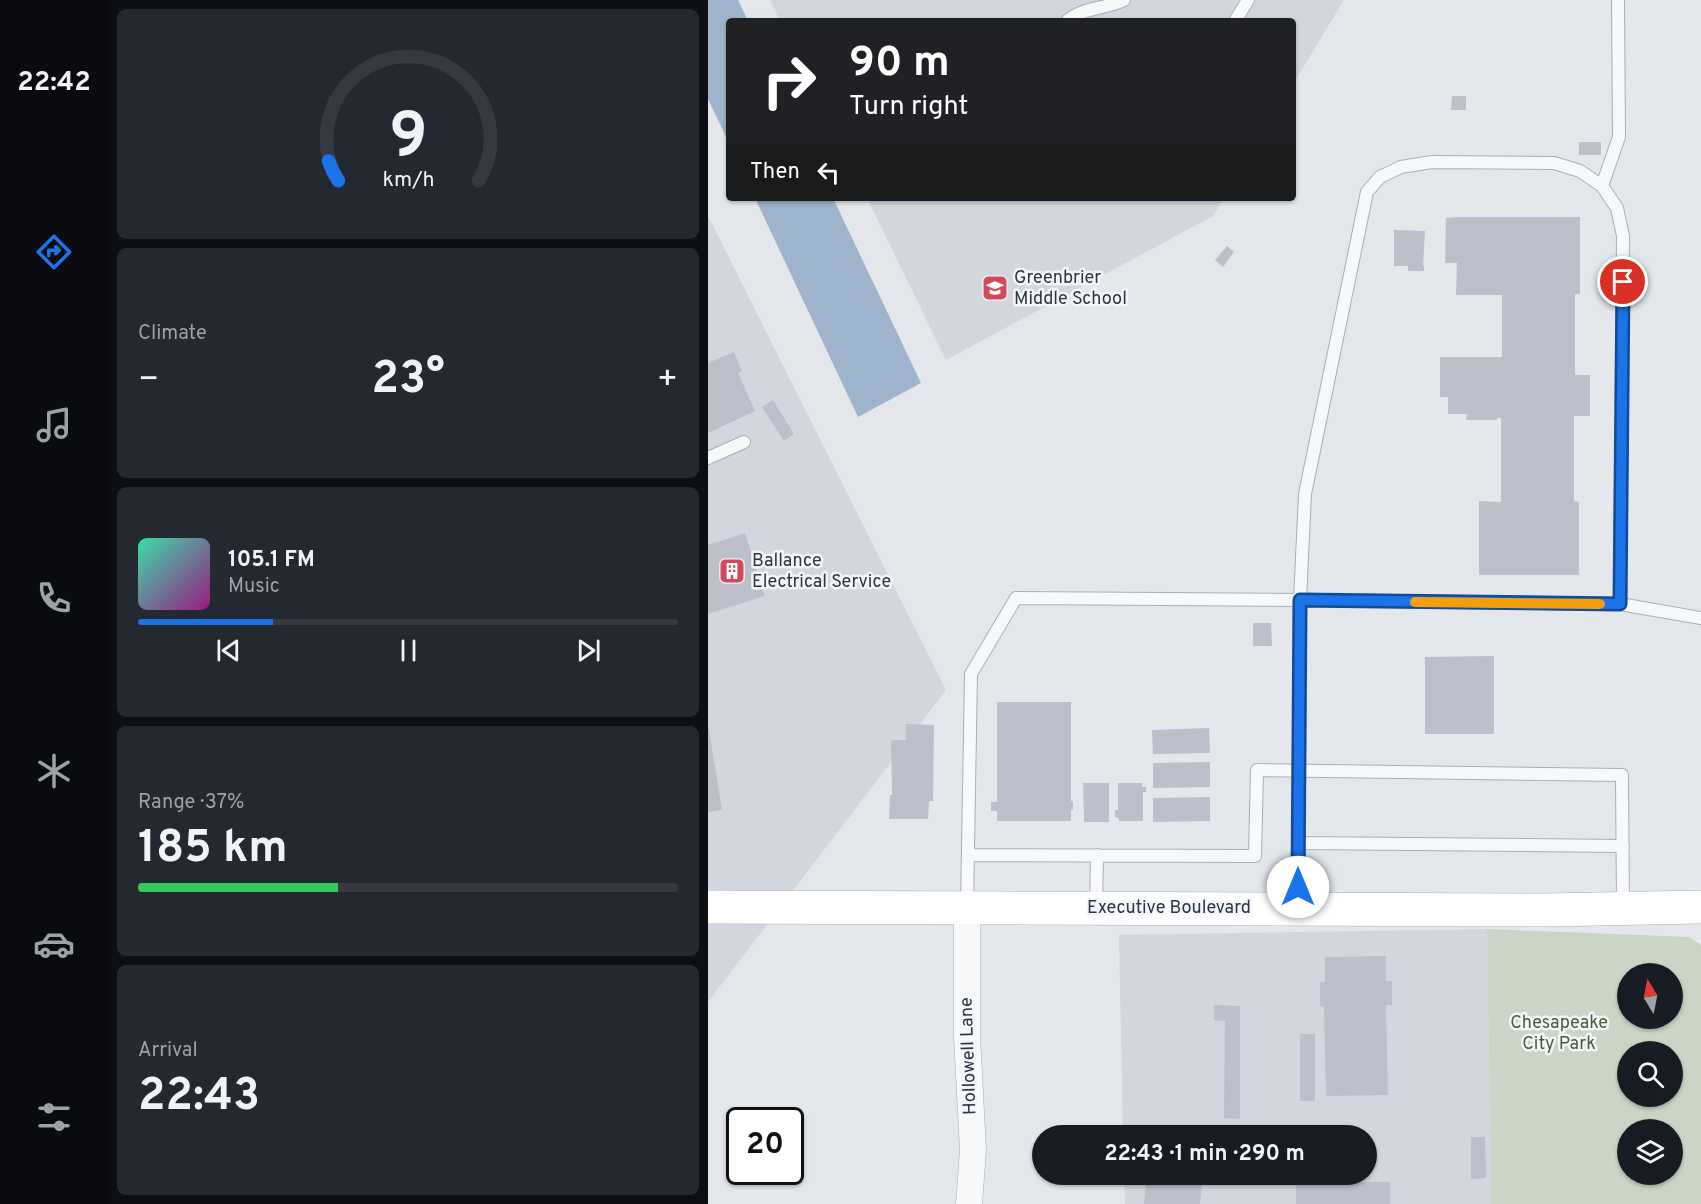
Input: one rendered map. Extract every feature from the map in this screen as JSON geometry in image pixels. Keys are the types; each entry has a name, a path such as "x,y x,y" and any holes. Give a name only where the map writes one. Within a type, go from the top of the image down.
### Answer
{"street":[{"name":"Executive Boulevard","path":"708,907 1298,909 1701,907"},
{"name":"Hollowell Lane","path":"967,907 967,1036 973,1150 969,1204"}],"lane":[{"path":"1073,18 1094,7 1124,0"},
{"path":"1237,18 1248,0"},
{"path":"1602,186 1618,137 1618,0"},
{"path":"1298,909 1300,600 1305,494 1367,192 1380,177 1401,167 1432,162 1554,163 1580,171 1602,186 1617,208 1623,236 1620,604"},
{"path":"708,458 744,442"},
{"path":"967,907 971,674 1016,598 1620,604 1701,618"},
{"path":"968,855 1255,856 1257,770 1622,775 1623,908"},
{"path":"1298,843 1623,846"},
{"path":"1096,908 1097,855"}],"shaded area":[{"path":"770,0 1344,0 1296,79 1296,18 779,18"},
{"name":"Greenbrier Middle School","path":"868,201 1222,201 1213,216 946,360"},
{"path":"708,216 946,690 708,1002"},
{"path":"1487,929 1491,1204 1125,1204 1124,1185 1377,1185 1377,1125 1123,1125 1119,935"}],"green space":[{"name":"Chesapeake City Park","path":"1487,929 1689,937 1701,945 1701,1204 1491,1204"}],"water":[{"path":"708,0 738,0 747,18 726,18 726,137 708,99"},
{"path":"756,201 834,201 921,383 858,417"}],"building":[{"path":"1452,96 1466,96 1466,110 1451,110"},
{"path":"1579,142 1601,142 1601,155 1579,155"},
{"path":"1580,217 1580,294 1575,294 1575,375 1590,375 1590,416 1574,416 1574,501 1579,502 1579,575 1479,575 1479,501 1501,502 1501,418 1466,420 1467,414 1448,414 1448,397 1440,397 1440,357 1502,357 1502,295 1456,295 1457,263 1445,263 1446,218"},
{"path":"1394,230 1425,231 1424,271 1408,271 1408,266 1394,266"},
{"path":"1227,246 1234,252 1223,267 1215,260"},
{"path":"734,352 742,371 738,373 755,411 708,433 708,363"},
{"path":"773,400 794,434 784,441 762,407"},
{"name":"Ballance Electrical Service","path":"745,533 765,596 708,614 708,545"},
{"path":"1253,623 1271,623 1272,646 1253,646"},
{"path":"1494,656 1494,734 1425,734 1425,657"},
{"path":"997,702 1071,702 1071,801 1073,801 1073,810 1071,810 1071,821 997,821 997,811 991,811 991,802 997,802"},
{"path":"708,724 722,810 708,812"},
{"path":"906,724 934,725 933,801 929,801 928,819 889,819 890,795 892,795 891,740 906,740"},
{"path":"1209,728 1210,753 1153,754 1152,730"},
{"path":"1210,762 1210,787 1153,788 1153,763"},
{"path":"1083,783 1109,783 1109,822 1084,822"},
{"path":"1118,783 1142,783 1142,787 1146,787 1146,792 1143,792 1143,821 1119,821 1119,818 1115,817 1115,810 1118,810"},
{"path":"1210,797 1210,821 1153,822 1153,798"},
{"path":"1386,956 1386,981 1392,981 1392,1005 1386,1005 1388,1095 1326,1096 1324,1006 1320,1006 1320,982 1325,982 1325,957"},
{"path":"1214,1005 1240,1006 1240,1119 1224,1118 1225,1021 1214,1020"},
{"path":"1300,1034 1315,1034 1315,1101 1300,1101"},
{"path":"1471,1137 1485,1137 1486,1178 1471,1179"},
{"path":"1377,1182 1390,1182 1390,1204 1296,1204 1296,1185 1377,1185"},
{"path":"1146,1185 1202,1185 1200,1204 1144,1204"}],"slow traffic":[{"path":"1415,602 1600,604"}],"place":[{"name":"Greenbrier Middle School","path":"995,288"},
{"name":"Ballance Electrical Service","path":"732,571"}],"route":[{"path":"1298,887 1300,600 1620,604 1623,282"}]}
